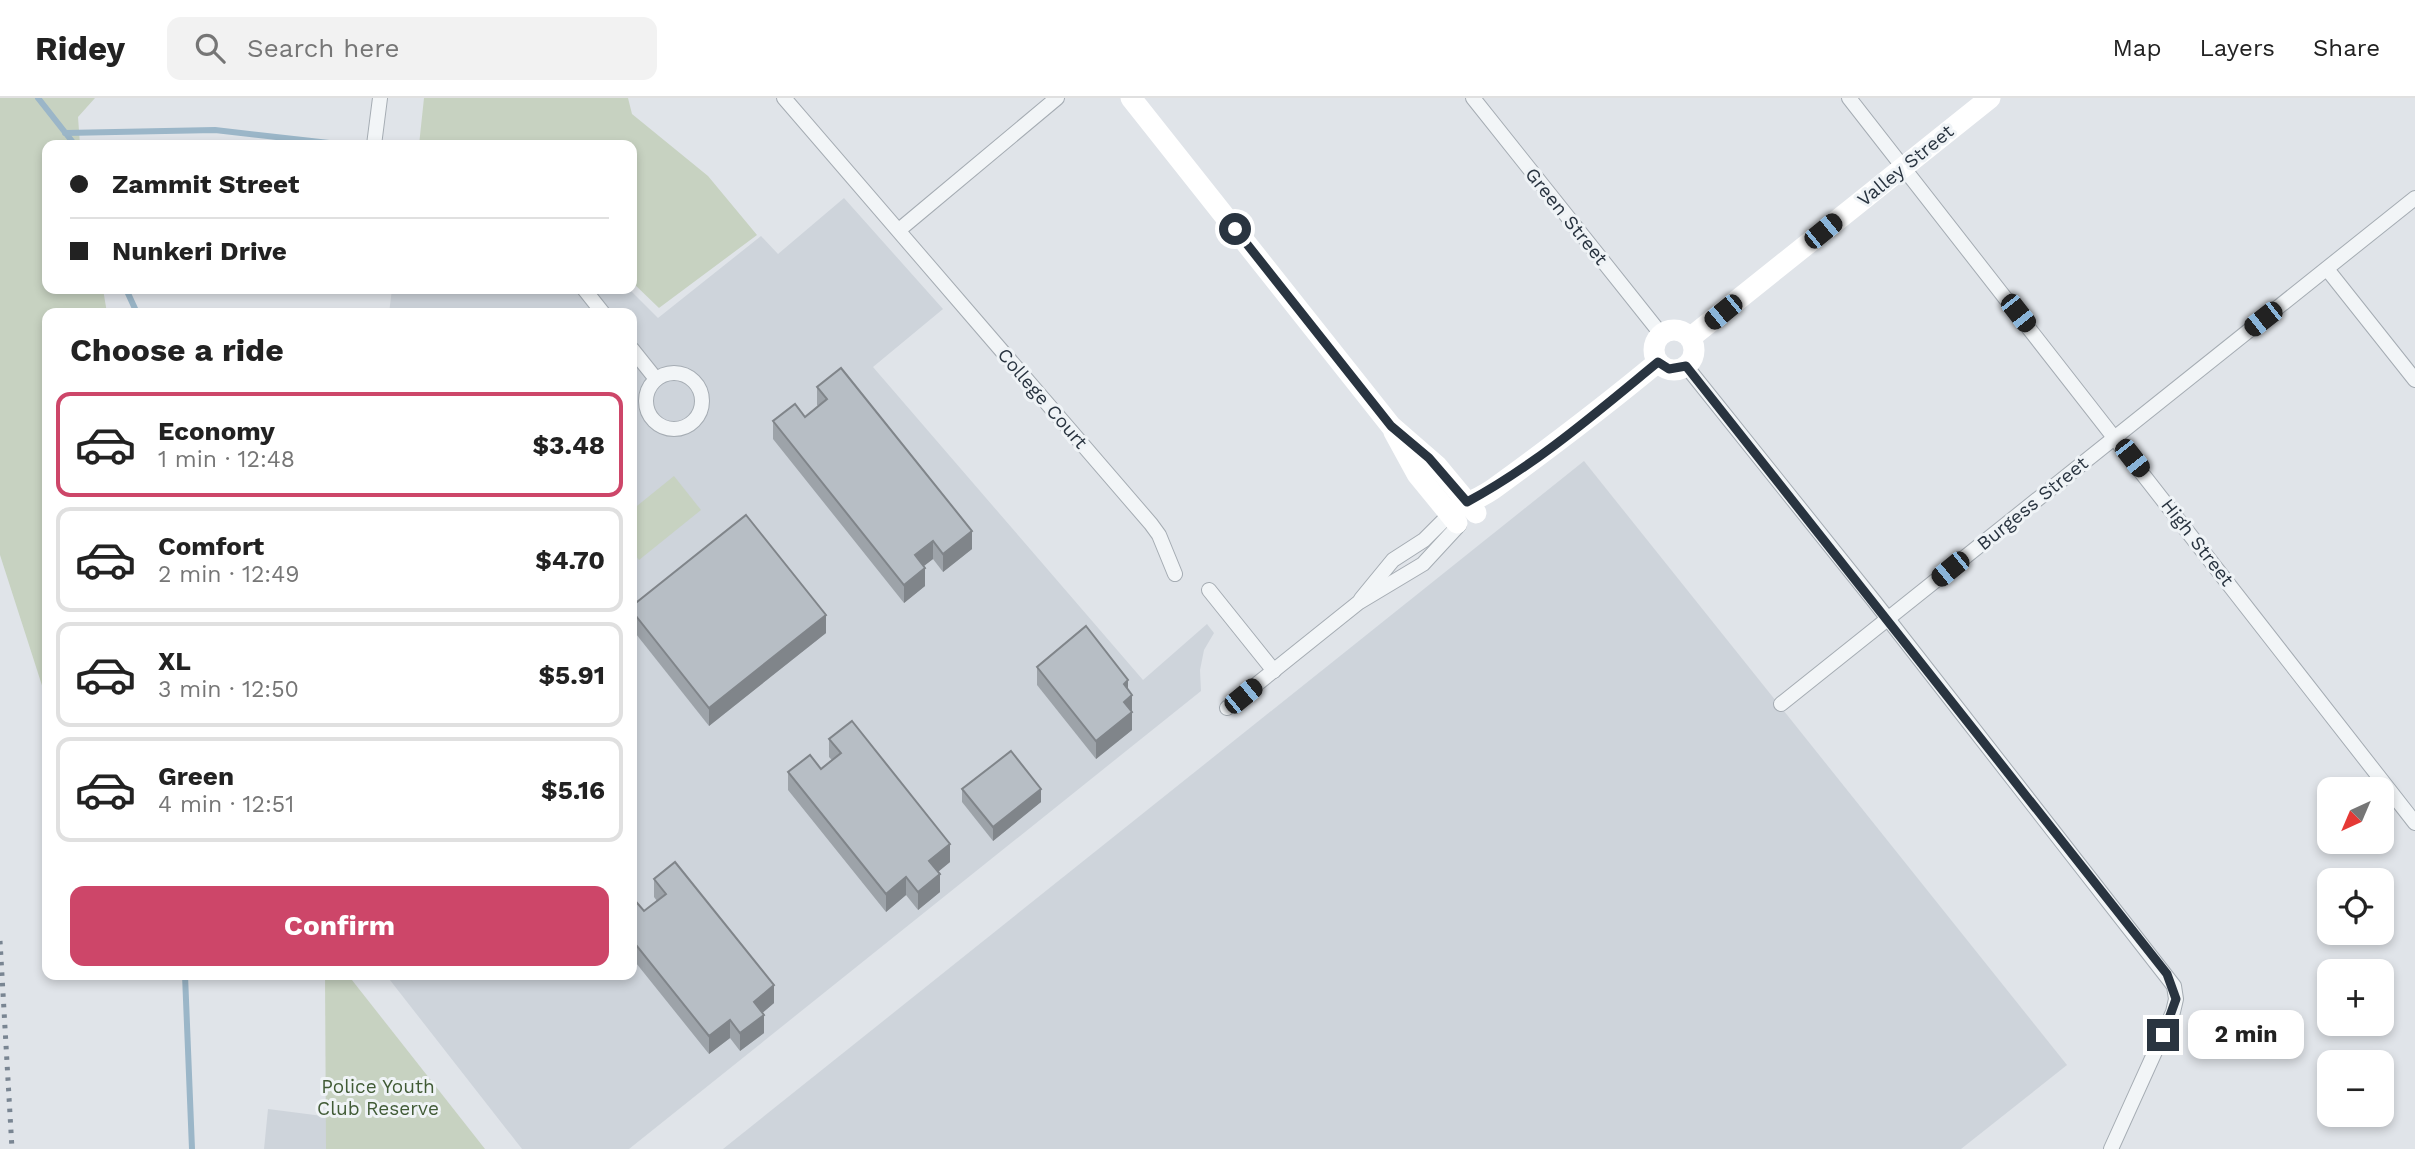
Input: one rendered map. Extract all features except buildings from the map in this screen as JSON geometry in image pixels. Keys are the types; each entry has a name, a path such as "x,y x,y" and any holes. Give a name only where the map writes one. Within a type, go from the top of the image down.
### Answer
{"street":[{"path":"375,138 380,98"},
{"name":"College Court","path":"785,98 1151,524 1159,535 1175,574"},
{"path":"899,230 1057,98"},
{"path":"1131,98 1391,426 1411,466 1463,514"},
{"name":"Green Street","path":"1473,98 1661,334"},
{"name":"High Street","path":"1849,98 2116,436 2415,823"},
{"name":"Valley Street","path":"1690,338 1990,98"},
{"name":"Burgess Street","path":"1781,704 2415,198"},
{"path":"2327,269 2415,380"},
{"path":"587,294 599,308"},
{"path":"1679,330 1690,338 1694,349 1686,366 1669,369 1658,362 1654,344 1661,334 1679,330"},
{"path":"637,355 656,379"},
{"path":"1358,603 1393,559 1463,514 1503,500 1546,453 1658,362"},
{"path":"1686,366 1888,619 2174,986 2176,999 2173,1012 2111,1149"},
{"path":"1227,708 1358,603 1423,564 1463,514"},
{"path":"1209,590 1274,671"}],"shaded area":[{"path":"844,198 943,309 873,367 1143,680 1207,624 1214,633 1204,650 1200,670 1201,691 629,1149 522,1149 390,980 637,980 637,308 390,308 391,294 634,294 658,318 761,236 778,254"},
{"path":"1584,461 2067,1065 1961,1149 723,1149"},
{"path":"268,1109 346,1119 420,1149 264,1149"}],"green space":[{"path":"0,98 95,98 78,117 80,140 42,140 42,294 104,294 106,308 42,308 42,685 0,555"},
{"path":"424,98 628,98 632,114 708,176 757,235 659,308 637,287 637,140 420,140"},
{"path":"674,476 701,510 639,560 637,506"},
{"name":"Police Youth Club Reserve","path":"325,980 352,980 485,1149 326,1149"}],"waterway":[{"path":"38,98 71,140"},
{"path":"65,133 215,130 303,140"},
{"path":"128,294 135,308"},
{"path":"185,980 192,1149"}],"railway":[{"path":"0,941 12,1149"}],"route":[{"path":"1235,229 1391,426 1422,451 1467,502 1493,489 1524,464 1546,453 1658,362 1675,370 1686,366 2167,974 2174,986 2176,999 2163,1035"}]}
